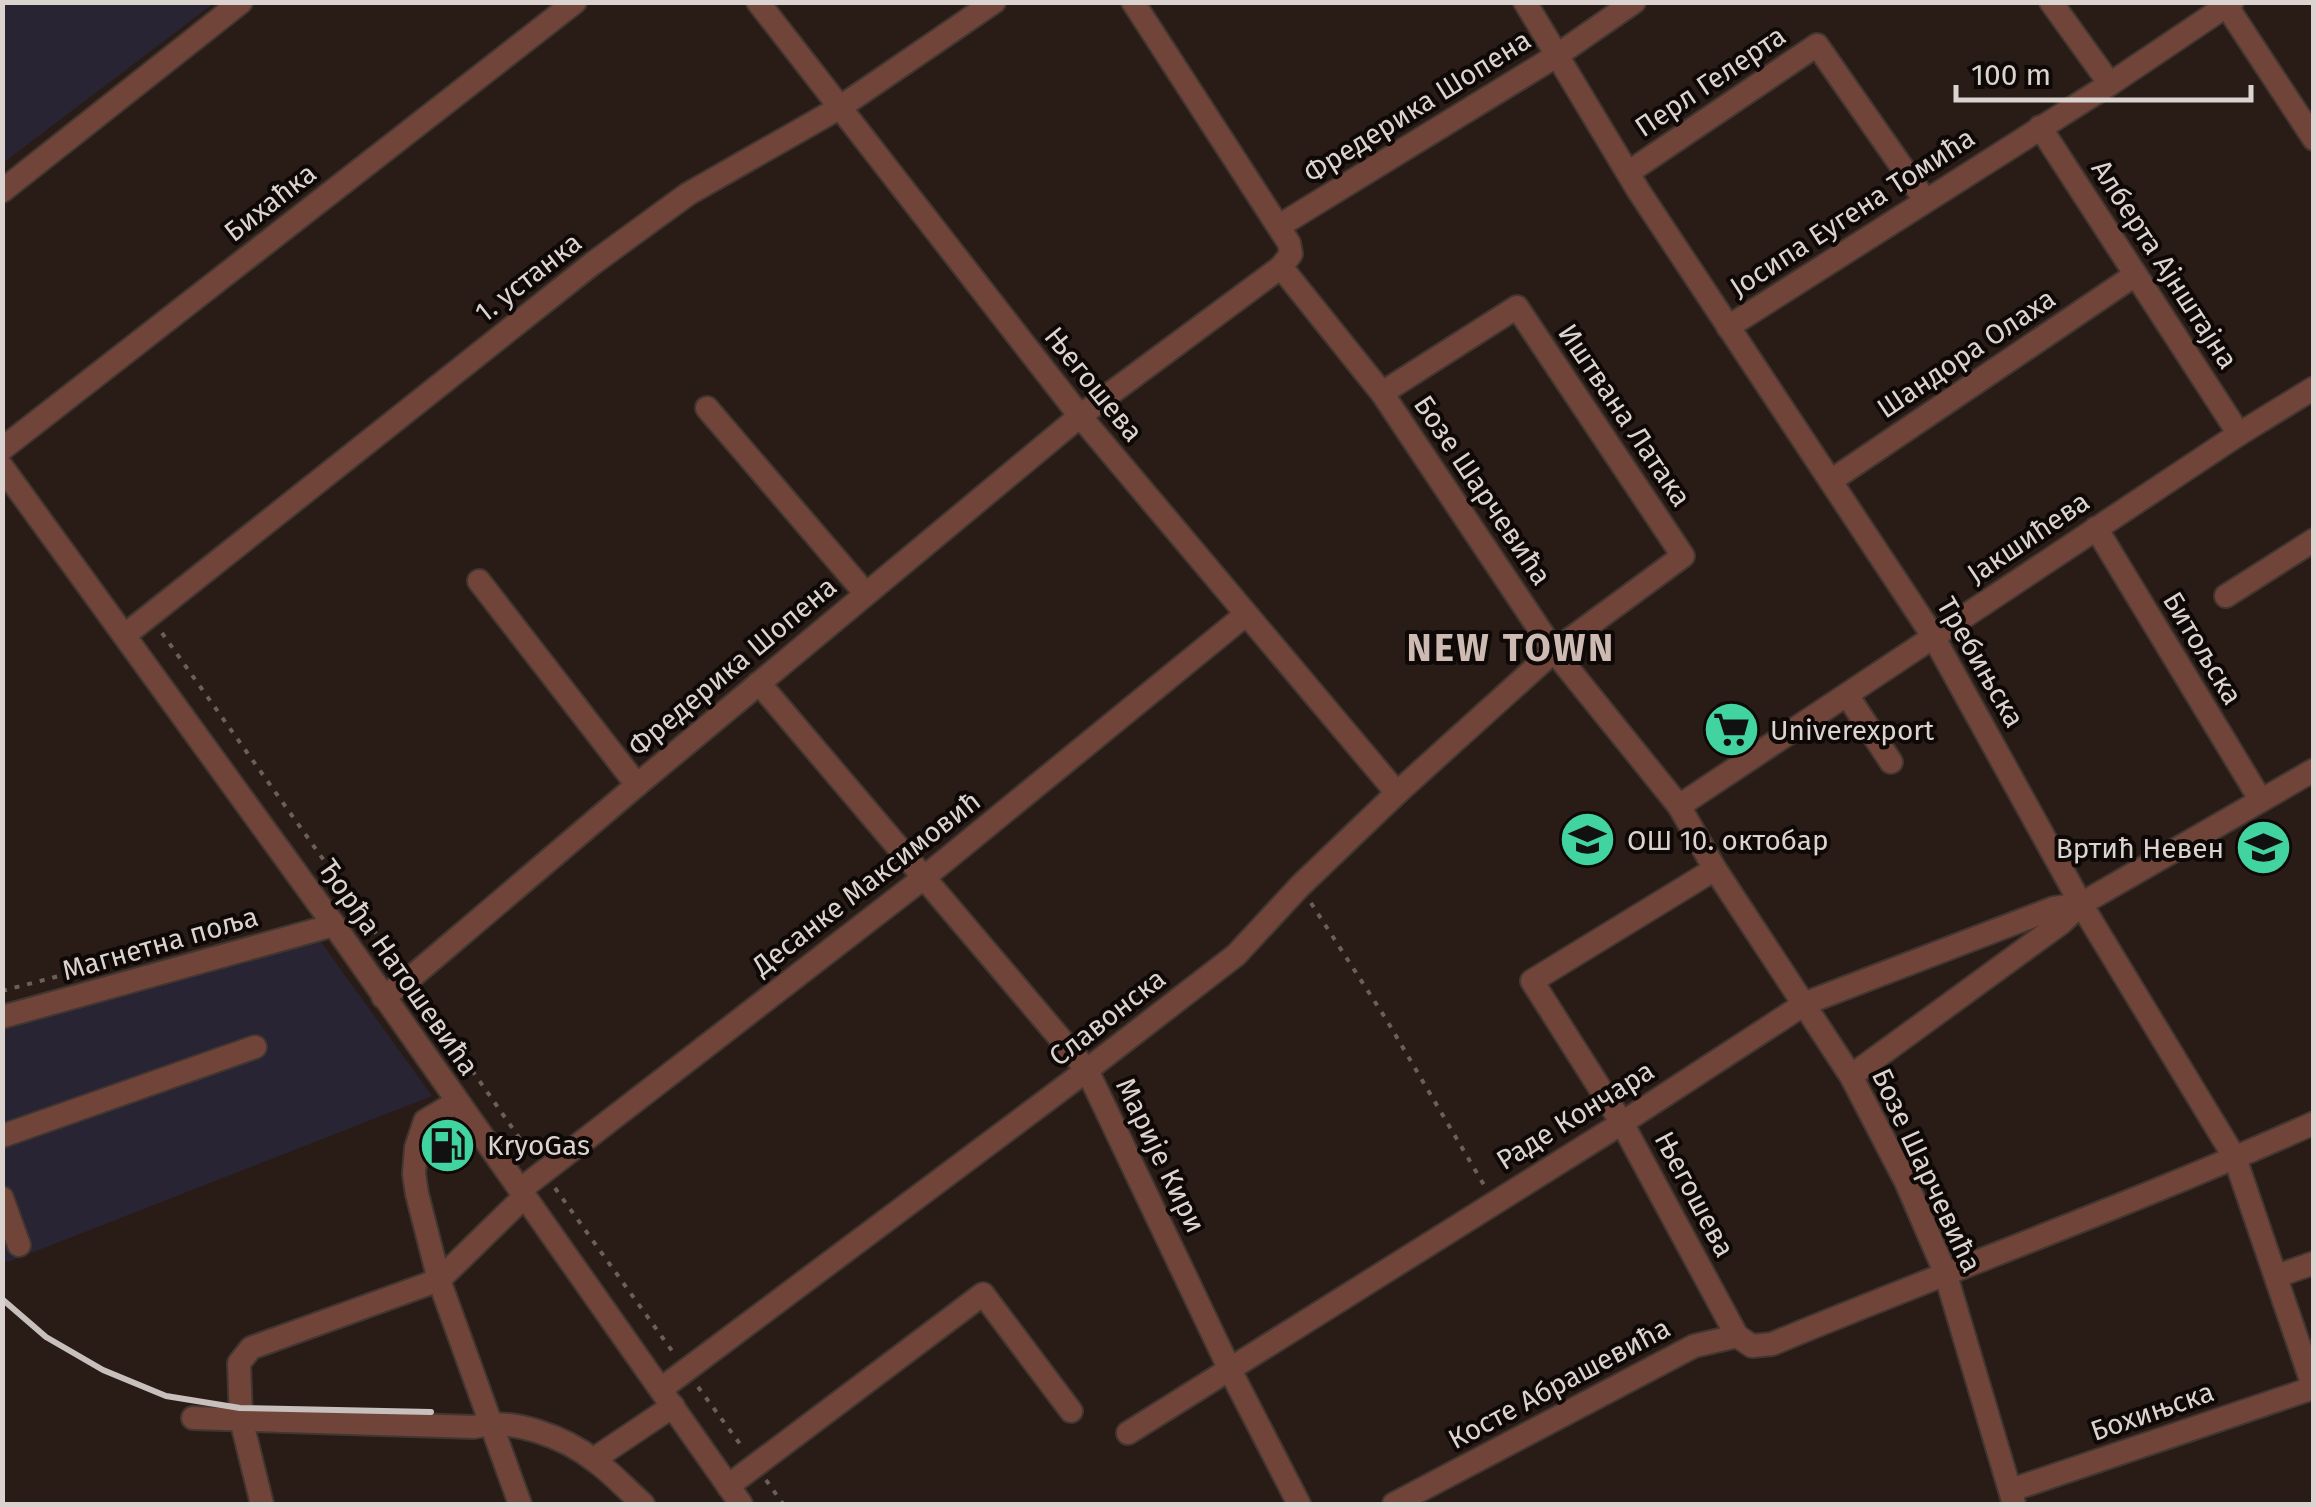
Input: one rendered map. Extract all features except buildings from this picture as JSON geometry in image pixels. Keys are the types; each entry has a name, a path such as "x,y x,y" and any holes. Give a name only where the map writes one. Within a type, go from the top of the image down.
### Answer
{"street":[{"path":"2,191 241,2"},
{"name":"Бихаћка","path":"2,449 575,2"},
{"name":"Његошева","path":"758,2 1080,416 1396,793"},
{"name":"1. устанка","path":"125,635 592,264 688,194 840,108 994,2"},
{"path":"1132,2 1279,226 1291,254 1281,267"},
{"name":"Требињска","path":"1524,2 1728,327 1934,636 2082,904 2235,1158 2313,1389"},
{"name":"Фредерика Шопена","path":"1279,226 1556,56 1634,2"},
{"path":"2051,2 2110,84"},
{"path":"2227,4 2314,139"},
{"name":"Јосипа Еугена Томића","path":"1728,327 2110,84 2227,4"},
{"name":"Перл Гелерта","path":"1629,172 1817,46 1925,200"},
{"name":"Алберта Ајнштајна","path":"2040,127 2239,434"},
{"name":"Фредерика Шопена","path":"383,997 1080,416 1281,267"},
{"name":"Бозе Шарчевића","path":"1281,267 1382,393 1554,652 1679,806 1715,869 1852,1076 1906,1182 1945,1272 2012,1497"},
{"name":"Шандора Олаха","path":"1832,480 2134,275"},
{"name":"Иштвана Латака","path":"1382,393 1516,307 1683,556 1554,652"},
{"name":"Јакшићева","path":"1679,806 2314,388"},
{"name":"Фредерика Шопена","path":"707,408 866,594"},
{"name":"Ђорђа Натошевића","path":"2,467 334,925 735,1496"},
{"name":"Битољска","path":"2096,528 2260,798"},
{"path":"2226,596 2314,540"},
{"name":"Фредерика Шопена","path":"479,581 637,784"},
{"name":"Десанке Максимовић","path":"439,1280 544,1172 926,876 1244,616"},
{"name":"Славонска","path":"594,1459 667,1397 685,1370 1236,955 1396,793 1554,652"},
{"name":"Марије Кири","path":"760,683 1087,1070 1230,1370 1299,1504"},
{"path":"1846,695 1891,762"},
{"name":"Раде Кончара","path":"1852,1076 2082,904 2314,770"},
{"name":"Његошева","path":"1715,869 1532,982 1622,1122 1737,1336"},
{"name":"Раде Кончара","path":"1128,1432 1806,1003 2054,908 2082,904"},
{"name":"Магнетна поља","path":"2,1018 334,925"},
{"path":"2,1136 255,1047"},
{"path":"457,1102 425,1121 416,1148 416,1194 439,1280 520,1504"},
{"name":"Косте Абрашевића","path":"1394,1504 1694,1346 1737,1336 1752,1346 1772,1344 2314,1123"},
{"path":"2,1198 18,1244"},
{"path":"2277,1276 2314,1263"},
{"path":"262,1504 240,1419 239,1363 251,1348 439,1280"},
{"path":"735,1496 756,1466 983,1294 1070,1410"},
{"name":"Бохињска","path":"2012,1497 2313,1389"},
{"path":"193,1418 510,1424 557,1440 594,1459 643,1504"}],"path":[{"path":"150,616 784,1504"},
{"path":"1300,886 1386,1019 1494,1202"}],"shaded area":[{"path":"3,2 214,2 214,3 3,163"},
{"path":"301,934 321,942 432,1096 8,1262 2,1260 2,1017"}],"railway":[{"path":"2,1299 46,1337 103,1370 166,1396 240,1408 431,1412"}],"place":[{"name":"Univerexport","path":"1731,730"},
{"name":"ОШ 10. октобар","path":"1588,840"},
{"name":"Вртић Невен","path":"2263,848"},
{"name":"KryoGas","path":"448,1145"}],"district":[{"name":"NEW TOWN","path":"1511,648"}]}
